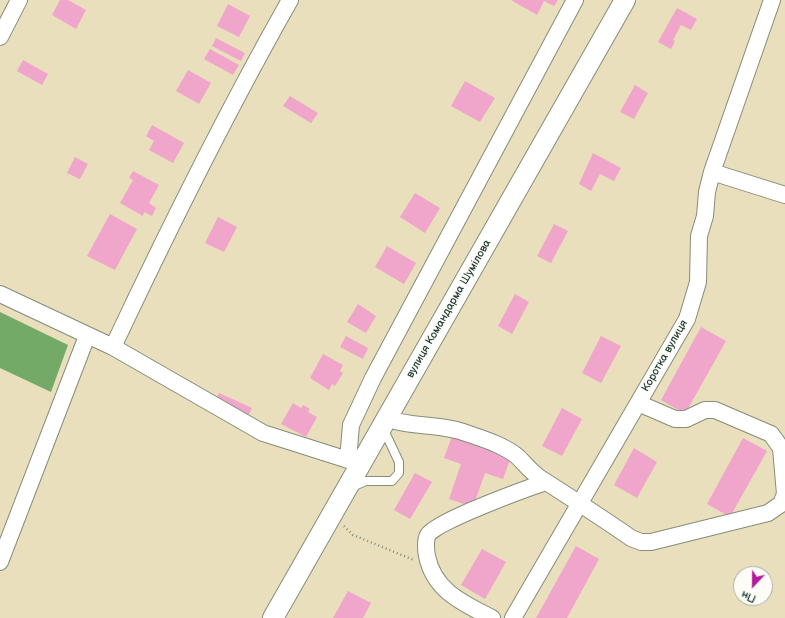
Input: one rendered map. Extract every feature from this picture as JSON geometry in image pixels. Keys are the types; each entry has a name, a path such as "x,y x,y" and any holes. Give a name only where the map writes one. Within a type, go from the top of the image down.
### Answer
{"street":[{"path":"0,36 20,0"},
{"path":"113,347 148,274 261,52 290,0"},
{"path":"0,294 113,347 263,433 354,460 351,425 373,378 575,0"},
{"name":"вулиця Командарма Шумілова","path":"273,618 342,496 354,460 384,421 625,0"},
{"name":"Коротка вулиця","path":"513,618 687,319 698,282 699,236 705,216 707,192 712,172 772,0"},
{"path":"712,172 785,195"},
{"path":"0,562 87,336"},
{"path":"384,421 430,426 464,432 499,446 518,457 528,470 581,503 631,538 646,542 768,513 781,504 784,494 781,448 771,434 715,410 705,410 686,419 675,419 638,403"},
{"path":"492,618 446,592 436,580 429,566 426,551 427,535 434,528 456,518 546,482"}],"lane":[{"path":"342,496 366,482 392,481 399,473 398,462 384,421"}],"path":[{"path":"342,496 344,526 349,533 429,566"}],"green space":[{"path":"0,312 68,345 51,392 0,368"}],"building":[{"path":"60,0 68,0 86,10 76,29 52,15"},
{"path":"511,0 558,0 554,6 544,1 537,15"},
{"path":"228,4 250,16 239,37 217,26"},
{"path":"677,8 697,19 691,30 681,25 673,40 675,41 671,49 658,42"},
{"path":"216,38 245,53 241,61 212,46"},
{"path":"210,49 239,65 233,75 204,59"},
{"path":"23,60 48,74 42,85 17,71"},
{"path":"188,70 211,83 199,104 176,91"},
{"path":"465,81 495,98 480,122 451,106"},
{"path":"635,85 648,93 634,119 620,112"},
{"path":"290,96 318,113 311,123 283,106"},
{"path":"152,125 184,143 173,163 149,150 154,141 146,136"},
{"path":"593,153 621,168 614,181 600,174 591,191 579,184"},
{"path":"75,157 88,164 80,179 67,173"},
{"path":"133,171 159,185 149,203 156,208 152,216 144,212 143,216 120,203 133,180 129,178"},
{"path":"415,193 440,208 425,233 400,217"},
{"path":"110,214 137,229 115,270 87,256"},
{"path":"218,217 237,227 224,252 205,243"},
{"path":"554,224 568,231 551,263 537,256"},
{"path":"387,246 416,263 404,284 375,267"},
{"path":"515,294 529,302 512,334 498,326"},
{"path":"358,304 376,316 366,333 347,322"},
{"path":"701,327 726,341 685,414 661,400"},
{"path":"346,336 368,348 363,359 340,347"},
{"path":"601,336 621,346 601,383 582,373"},
{"path":"323,354 343,365 340,371 343,373 335,386 332,384 329,390 310,378"},
{"path":"219,393 252,408 247,419 214,403"},
{"path":"293,403 301,408 303,405 310,409 308,412 317,417 306,437 281,424"},
{"path":"562,408 582,419 562,456 542,446"},
{"path":"452,436 511,457 503,479 485,473 473,507 449,499 461,464 444,458"},
{"path":"743,438 767,451 730,517 707,504"},
{"path":"634,448 657,462 637,498 614,485"},
{"path":"415,473 432,482 410,519 394,510"},
{"path":"576,546 599,559 567,618 536,618"},
{"path":"482,549 506,562 485,599 461,585"},
{"path":"348,591 371,603 363,618 333,618"}]}
